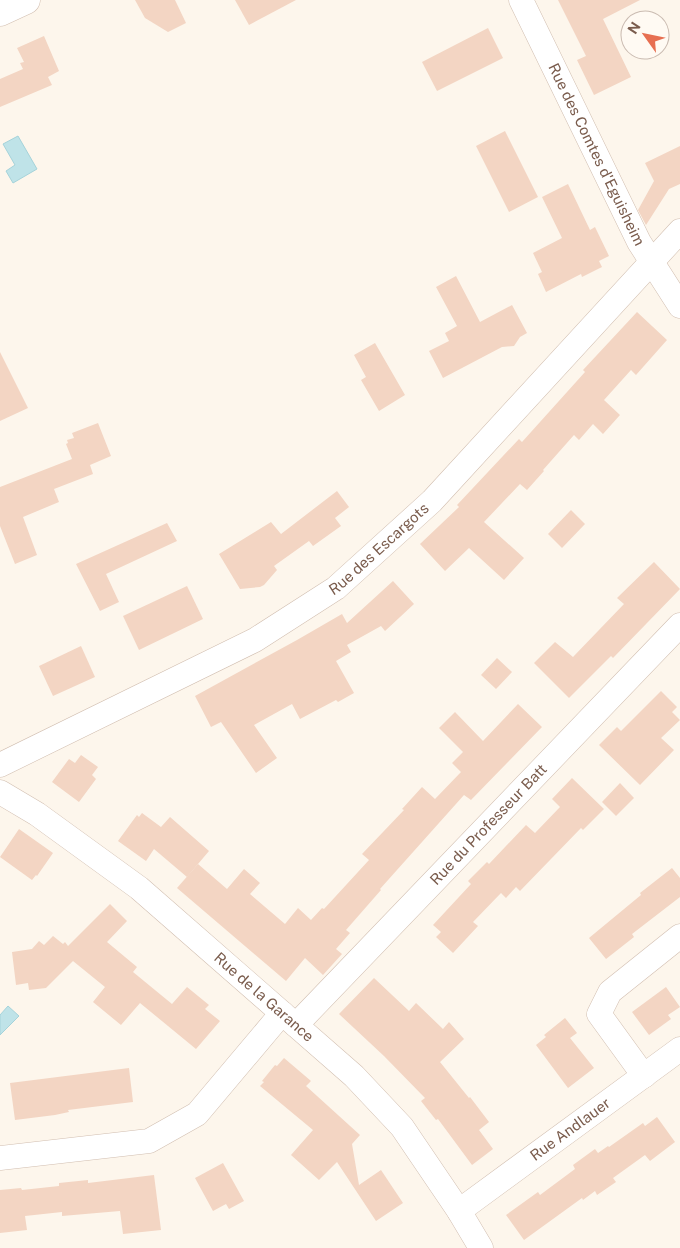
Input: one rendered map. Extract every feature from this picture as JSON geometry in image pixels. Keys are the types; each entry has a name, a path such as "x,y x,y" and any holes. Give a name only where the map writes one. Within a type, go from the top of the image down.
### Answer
{"street":[{"path":"0,12 26,0"},
{"name":"Rue des Comtes d'Eguisheim","path":"522,0 635,233 651,263 680,306"},
{"name":"Rue des Escargots","path":"0,765 254,640 336,588 432,501 680,232"},
{"name":"Rue du Professeur Batt","path":"0,1158 150,1141 198,1114 289,1019 680,625"},
{"name":"Rue de la Garance","path":"0,792 37,814 139,888 354,1076 402,1126 459,1211 481,1248"},
{"path":"644,1076 599,1014 610,992 680,936"},
{"name":"Rue Andlauer","path":"459,1211 680,1049"}],"water":[{"path":"18,136 37,169 13,183 6,171 15,165 3,144"},
{"path":"8,1006 19,1016 0,1035 0,1015"}],"building":[{"path":"135,0 175,0 186,23 168,32 145,18"},
{"path":"235,0 296,0 249,25"},
{"path":"558,0 640,0 603,19 620,54 620,60 623,60 631,77 594,95 577,60 586,56"},
{"path":"488,28 503,58 437,91 422,62"},
{"path":"44,36 59,71 48,77 52,85 0,107 0,79 23,69 20,63 24,62 17,48"},
{"path":"505,131 538,197 509,212 476,146"},
{"path":"680,146 680,184 669,189 646,225 638,210 654,181 645,163"},
{"path":"568,184 590,230 595,227 609,256 599,261 602,267 582,277 581,274 546,292 538,274 542,272 533,253 562,238 542,197"},
{"path":"456,276 480,322 512,305 527,333 520,337 514,346 502,347 443,378 429,351 449,341 445,333 457,326 436,287"},
{"path":"637,312 667,340 636,375 631,370 604,400 620,415 603,434 593,424 579,440 574,435 527,490 520,484 484,522 524,558 504,580 469,548 445,571 420,544 459,507 457,505 519,439 522,442 585,372 583,370"},
{"path":"375,343 405,395 379,411 361,380 366,377 354,355"},
{"path":"0,352 28,408 0,421"},
{"path":"98,423 111,456 90,465 93,474 54,489 59,502 23,517 37,555 15,564 0,526 0,487 72,459 66,444 68,443 67,440 74,438 72,433"},
{"path":"337,491 349,507 335,518 341,526 313,546 309,541 274,566 277,570 264,585 240,589 219,554 271,522 281,534"},
{"path":"571,510 585,524 562,548 548,534"},
{"path":"167,523 177,541 106,574 119,602 100,611 76,564"},
{"path":"654,562 680,589 613,658 611,656 569,698 534,663 555,642 573,657 624,604 617,598"},
{"path":"393,581 414,604 385,631 381,626 347,645 351,652 336,661 354,693 338,702 336,700 300,719 292,704 254,725 277,758 256,773 221,722 211,727 195,696 342,614 347,623"},
{"path":"187,586 203,619 139,650 123,616"},
{"path":"81,646 95,677 53,696 39,666"},
{"path":"497,658 512,672 496,689 481,675"},
{"path":"661,691 677,707 672,712 680,720 661,738 674,750 640,785 599,745 617,727 621,731"},
{"path":"518,704 542,727 471,800 464,795 380,889 346,930 350,933 336,949 342,954 323,975 305,958 286,981 177,888 198,864 227,889 244,869 260,883 250,894 285,924 298,908 311,920 322,908 324,909 369,860 362,854 404,810 402,809 422,787 435,799 461,772 452,763 463,752 439,728 455,712 483,741"},
{"path":"81,755 98,767 92,775 96,779 79,802 52,782 69,759 75,763"},
{"path":"572,778 604,809 583,830 581,828 520,891 516,887 506,898 501,893 473,922 478,926 453,953 436,937 441,932 433,925 471,884 468,881 487,862 489,864 526,825 535,833 560,807 552,799"},
{"path":"620,783 634,798 616,816 602,802"},
{"path":"142,813 161,827 170,817 209,851 187,877 154,849 146,861 118,841 137,815 139,817"},
{"path":"19,829 53,853 32,880 0,857"},
{"path":"672,868 680,878 680,897 632,934 634,937 606,959 589,938 641,895 640,893"},
{"path":"110,904 127,921 107,942 137,967 133,972 172,1004 187,987 209,1005 205,1009 220,1021 196,1049 140,1003 121,1025 93,1002 105,987 73,961 46,988 29,990 28,983 16,985 12,952 32,949 39,941 44,945 53,936 63,944 65,942 68,946"},
{"path":"374,978 409,1011 416,1003 443,1029 449,1022 464,1039 440,1062 489,1122 479,1130 493,1149 472,1165 438,1119 436,1120 421,1101 425,1098 339,1014"},
{"path":"666,987 680,1007 668,1015 671,1019 649,1035 632,1012"},
{"path":"565,1018 577,1033 570,1038 594,1068 568,1088 536,1045 546,1037 544,1035"},
{"path":"284,1058 311,1081 306,1086 360,1135 352,1144 359,1185 381,1170 403,1203 376,1221 337,1162 319,1180 291,1155 313,1130 260,1086 275,1065 277,1066"},
{"path":"129,1068 133,1102 68,1110 69,1112 55,1115 15,1120 10,1083"},
{"path":"657,1117 675,1142 650,1161 645,1155 613,1178 616,1182 597,1195 595,1191 583,1200 582,1198 524,1240 506,1215 538,1192 540,1195 575,1169 573,1165 595,1149 598,1153 643,1123 645,1126"},
{"path":"223,1163 244,1201 229,1209 226,1204 213,1211 195,1178"},
{"path":"154,1175 161,1230 123,1234 120,1211 62,1216 62,1212 25,1216 27,1230 0,1233 0,1190 21,1188 22,1190 59,1186 59,1183 88,1180 88,1183"}]}
